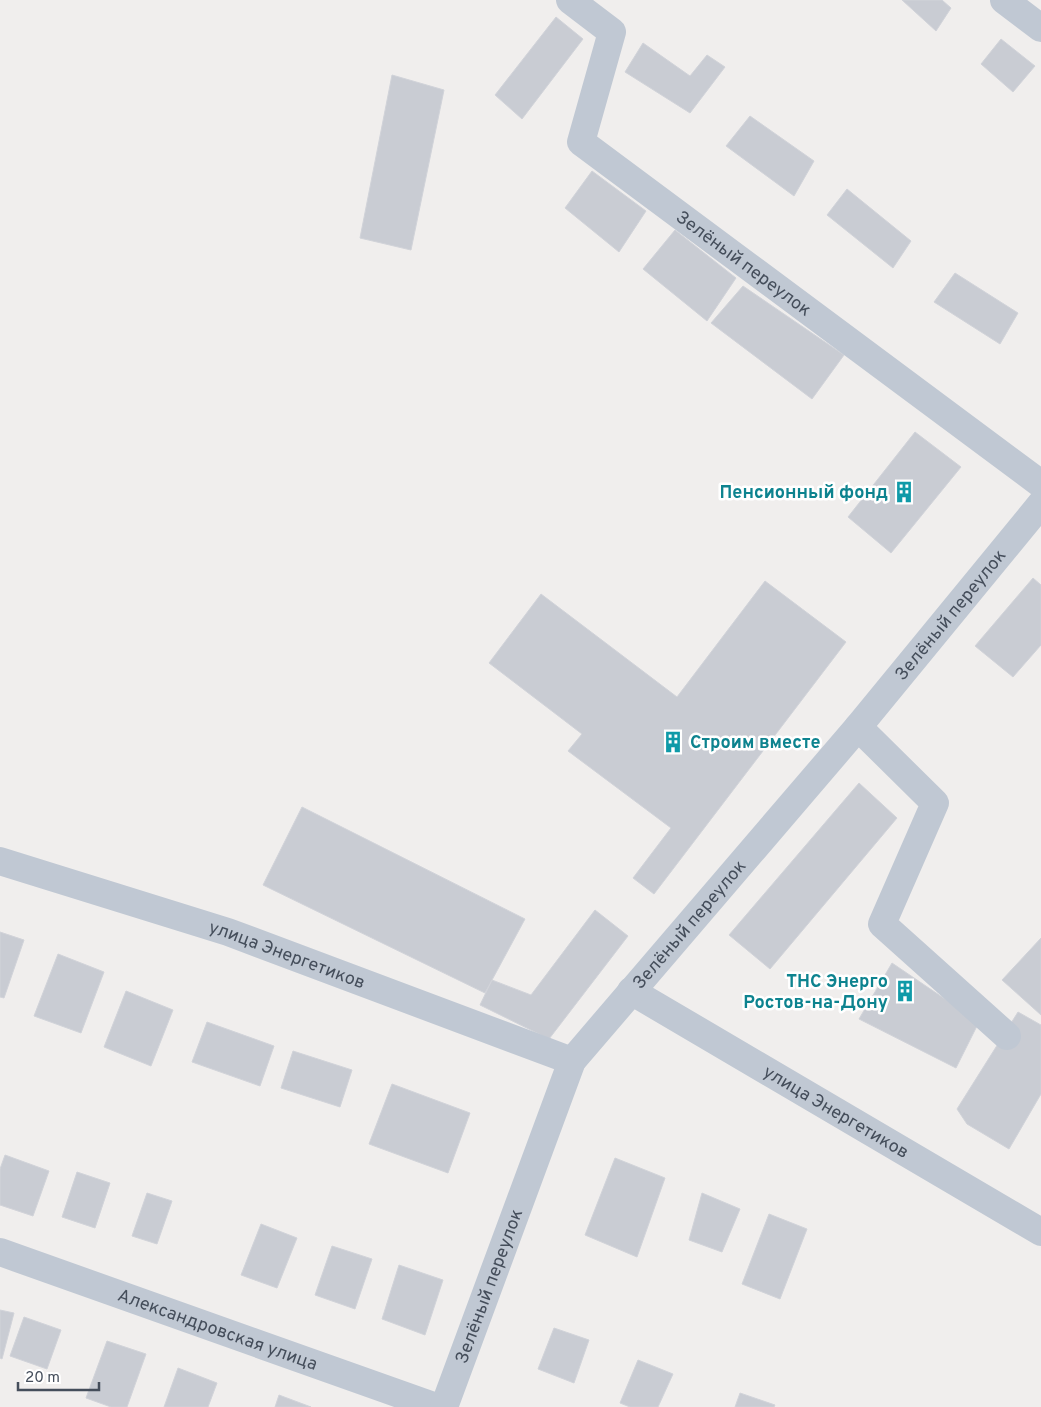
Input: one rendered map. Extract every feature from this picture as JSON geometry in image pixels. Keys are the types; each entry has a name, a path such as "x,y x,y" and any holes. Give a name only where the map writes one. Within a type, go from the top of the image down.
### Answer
{"street":[{"name":"Зелёный переулок","path":"570,0 612,32 581,142 1041,484"},
{"path":"1004,0 1041,28"},
{"name":"Зелёный переулок","path":"444,1407 572,1061 1036,521"},
{"path":"858,727 935,803 882,924 1006,1036"},
{"name":"улица Энергетиков","path":"0,861 228,932 572,1061"},
{"name":"улица Энергетиков","path":"631,991 1041,1232"},
{"name":"Александровская улица","path":"0,1252 436,1407"}],"building":[{"path":"902,0 942,0 951,8 936,31"},
{"path":"556,17 583,39 522,119 495,95"},
{"path":"1001,39 1035,66 1013,92 981,64"},
{"path":"643,43 690,76 707,55 725,67 690,113 625,72"},
{"path":"392,75 444,90 411,250 360,238"},
{"path":"750,116 814,161 794,196 726,146"},
{"path":"592,171 646,211 619,252 565,208"},
{"path":"847,189 911,241 893,268 827,215"},
{"path":"675,230 736,278 707,321 643,269"},
{"path":"955,273 1018,313 1000,344 934,302"},
{"path":"743,286 844,355 812,399 711,323"},
{"name":"Пенсионный фонд","path":"915,432 961,467 891,553 848,517"},
{"path":"1033,578 1041,585 1041,645 1013,677 975,646"},
{"name":"Строим вместе","path":"765,581 846,642 654,894 633,878 671,828 568,751 582,734 489,663 541,594 677,697"},
{"path":"859,783 897,818 770,969 729,935"},
{"path":"302,807 525,919 485,993 263,885"},
{"path":"595,910 628,936 549,1039 480,1005 492,980 531,995"},
{"path":"0,932 24,940 4,998 0,997"},
{"path":"1041,938 1041,1015 1002,980"},
{"path":"58,954 104,972 81,1033 34,1016"},
{"name":"ТНС Энерго Ростов-на-Дону","path":"892,963 979,1022 956,1068 859,1019"},
{"path":"126,991 173,1010 151,1066 104,1047"},
{"path":"1018,1012 1041,1025 1041,1094 1009,1149 967,1124 957,1109"},
{"path":"207,1022 274,1046 260,1086 192,1062"},
{"path":"293,1051 352,1070 340,1107 281,1088"},
{"path":"392,1084 470,1113 448,1173 369,1144"},
{"path":"5,1155 49,1171 33,1216 0,1205 0,1169"},
{"path":"615,1158 665,1178 637,1257 585,1235"},
{"path":"77,1172 110,1183 95,1228 62,1217"},
{"path":"147,1193 172,1201 157,1244 132,1236"},
{"path":"702,1193 740,1209 722,1252 689,1240"},
{"path":"769,1214 807,1229 780,1299 742,1284"},
{"path":"261,1224 297,1238 277,1288 241,1275"},
{"path":"332,1246 372,1259 355,1309 315,1295"},
{"path":"399,1265 443,1280 425,1335 382,1319"},
{"path":"0,1310 14,1313 2,1359 0,1358"},
{"path":"24,1317 61,1330 47,1369 10,1356"},
{"path":"554,1328 589,1340 574,1383 538,1369"},
{"path":"107,1341 146,1354 127,1407 111,1407 86,1398"},
{"path":"638,1360 673,1374 658,1407 630,1407 620,1403"},
{"path":"178,1368 217,1383 208,1407 164,1407"},
{"path":"740,1393 775,1405 774,1407 735,1407"},
{"path":"279,1395 311,1407 275,1407"}],"place":[{"name":"Пенсионный фонд","path":"904,492"},
{"name":"Строим вместе","path":"673,742"},
{"name":"ТНС Энерго Ростов-на-Дону","path":"905,991"}]}
